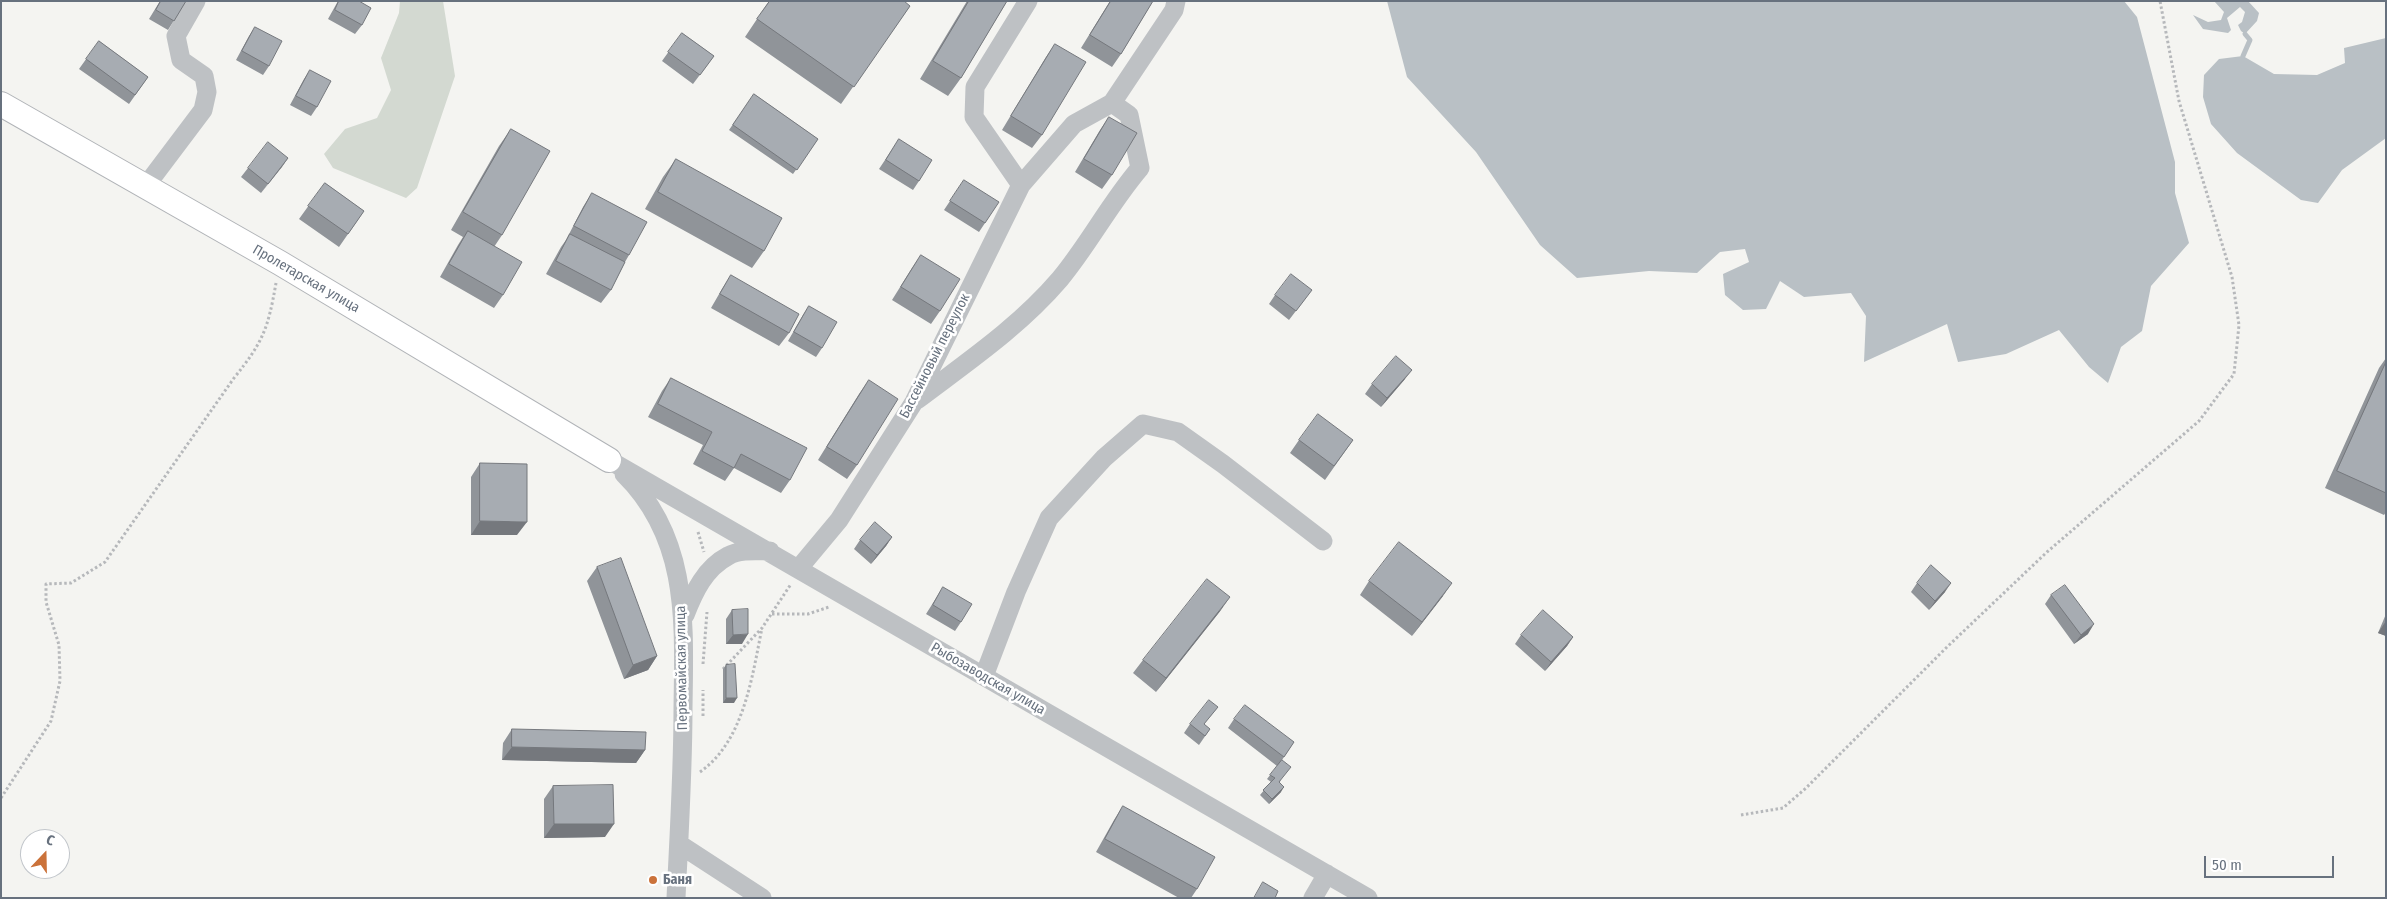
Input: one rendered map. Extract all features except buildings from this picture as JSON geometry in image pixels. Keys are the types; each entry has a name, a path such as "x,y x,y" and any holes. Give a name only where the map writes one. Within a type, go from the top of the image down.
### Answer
{"main road":[{"name":"Пролетарская улица","path":"1,104 145,187 274,276 609,460"}],"street":[{"path":"145,187 203,110 207,92 204,76 182,60 176,36 196,1"},
{"path":"1021,185 974,117 975,87 1028,1"},
{"name":"Бассейновый переулок","path":"799,568 839,520 914,402 1021,185 1074,124 1112,103 1174,10 1176,1"},
{"path":"914,402 1023,319 1060,278 1121,190 1140,168 1129,115 1112,103"},
{"path":"984,676 1016,592 1049,518 1104,458 1143,424 1178,432 1323,541"},
{"name":"Рыбозаводская улица","path":"609,460 771,551 1368,898"},
{"name":"Первомайская улица","path":"609,460 636,487 655,512 679,578 684,619 683,784 676,898"},
{"path":"684,619 694,592 709,572 728,556 746,551 771,551"},
{"path":"679,844 762,898"},
{"path":"1313,898 1327,874"}],"path":[{"path":"1741,815 1783,808 1806,788 1940,654 2046,552 2199,421 2234,374 2239,325 2232,277 2179,100 2160,1"},
{"path":"274,276 284,289"},
{"path":"1,798 51,721 60,681 59,645 46,602 46,584 71,583 105,562 234,378 258,348 270,320 274,276"},
{"path":"722,669 762,628 799,568"},
{"path":"771,614 808,614 829,607 858,602"},
{"path":"700,772 709,766 726,745 740,716 762,628"}],"shaded area":[{"path":"400,1 443,1 455,76 417,188 406,198 333,168 324,154 345,129 377,118 391,90 381,58 399,13"},
{"path":"1387,1 2124,1 2137,17 2175,162 2175,193 2189,243 2151,286 2142,331 2121,347 2108,383 2089,367 2059,330 2006,354 1958,362 1947,324 1864,362 1866,316 1851,293 1804,297 1780,281 1766,309 1743,310 1725,295 1723,274 1749,262 1745,249 1720,252 1697,273 1649,271 1577,278 1540,245 1476,152 1407,77"},
{"path":"2214,1 2248,1 2259,13 2257,21 2245,34 2241,31 2238,25 2242,22 2245,12 2240,7 2227,18 2231,30 2228,33 2203,29 2193,15 2208,22 2221,20 2224,12"},
{"path":"2386,38 2386,138 2342,170 2318,203 2301,200 2237,153 2211,124 2203,97 2204,75 2219,59 2243,56 2274,74 2317,75 2345,63 2344,48"}],"waterway":[{"path":"2243,56 2250,40 2245,34"}],"place":[{"name":"Баня","path":"653,880"}]}
